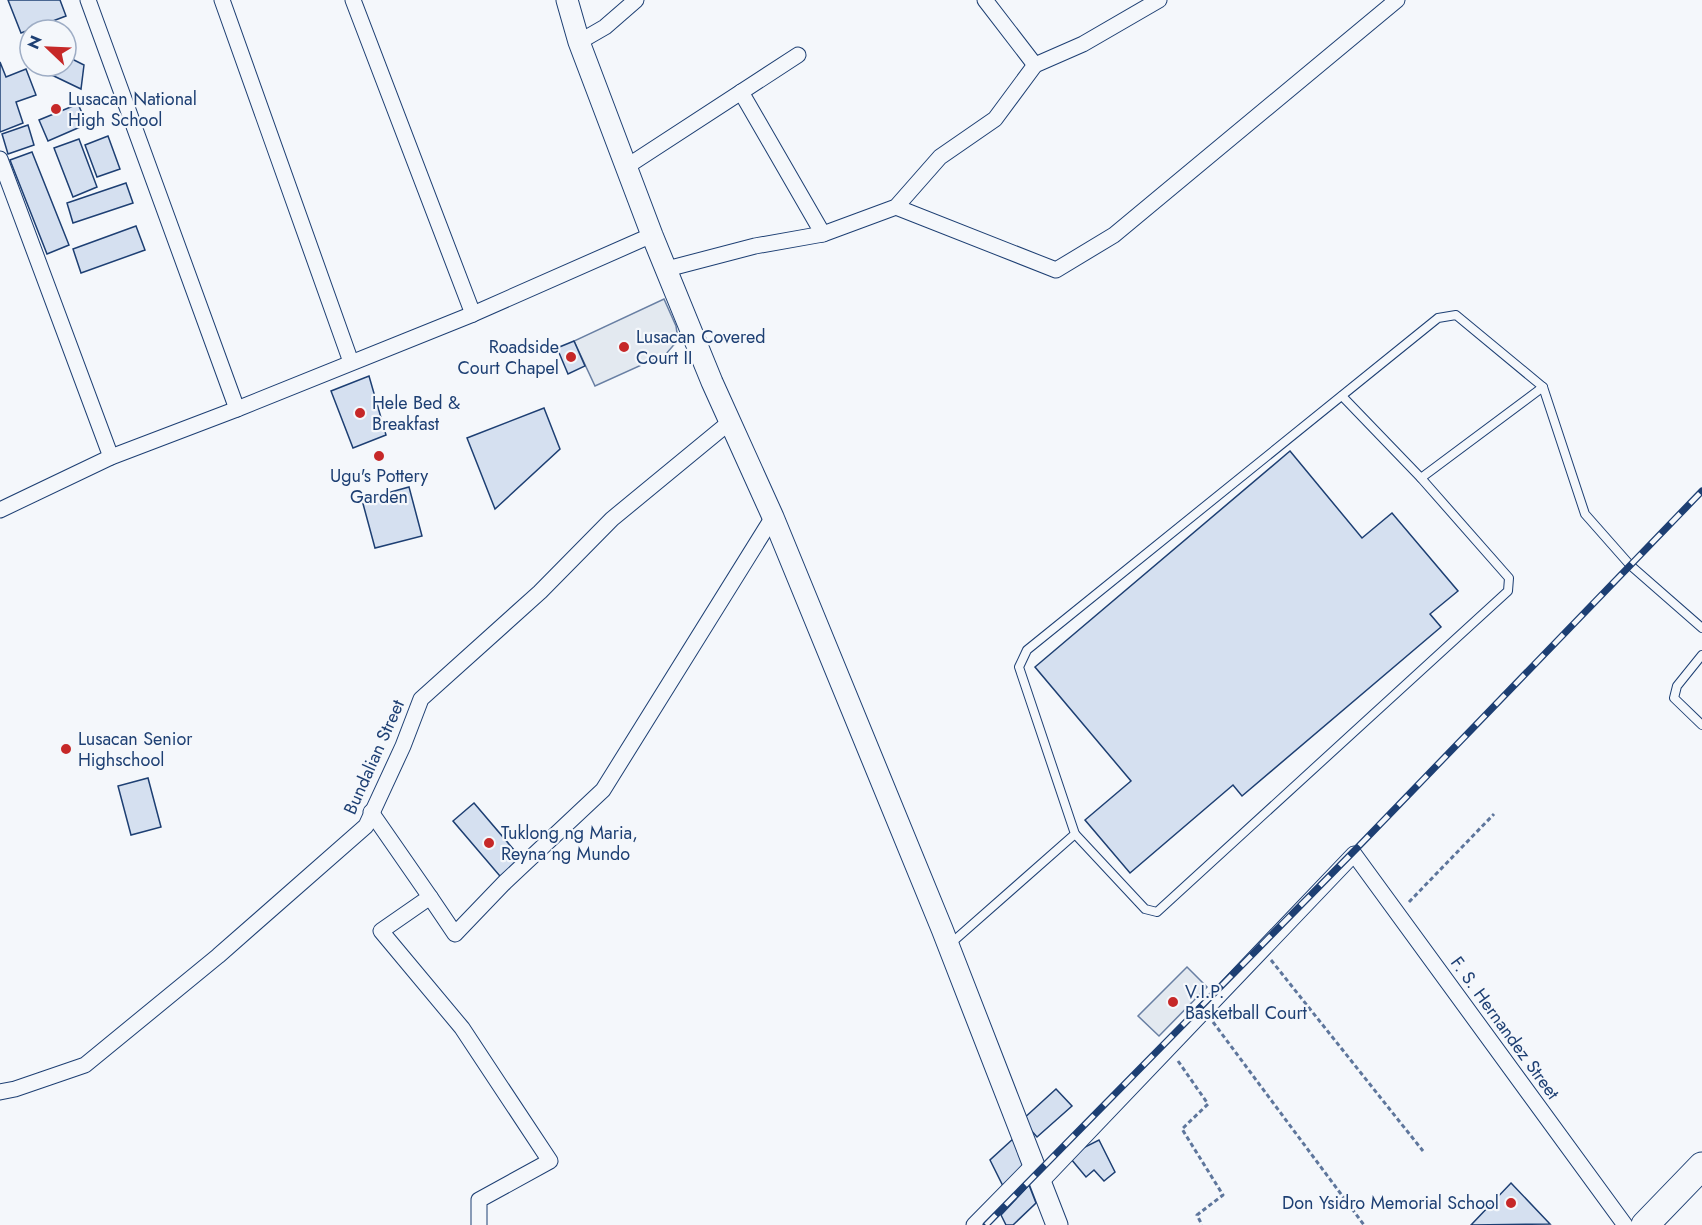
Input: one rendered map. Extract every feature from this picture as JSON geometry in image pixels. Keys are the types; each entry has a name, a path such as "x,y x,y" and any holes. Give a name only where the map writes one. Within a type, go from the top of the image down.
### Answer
{"highway":[{"path":"1645,1225 1702,1166"}],"street":[{"path":"88,0 237,409"},
{"path":"222,0 351,362"},
{"path":"353,0 473,314"},
{"path":"567,0 579,42 652,235 712,382 773,517 948,946 1057,1225"},
{"path":"579,42 605,27 636,0"},
{"path":"986,0 1035,65"},
{"path":"667,269 755,246 823,234 896,207 940,157 994,119 1035,65 1083,44 1160,0"},
{"path":"896,207 1056,270 1114,235 1397,0"},
{"path":"626,167 798,55"},
{"path":"741,92 823,234"},
{"path":"0,159 111,457"},
{"path":"0,510 111,457 473,314 652,235"},
{"name":"Bundalian Street","path":"0,1092 85,1065 218,956 366,826 403,746 421,699 540,592 612,519 730,421"},
{"path":"371,812 455,934 505,882 603,790 773,517"},
{"name":"F. S. Hernandez Street","path":"1263,949 1354,854 1625,1225"},
{"path":"430,897 381,931 462,1028 550,1161 479,1200 479,1225"},
{"path":"974,1225 1038,1173 1170,1049 1263,949"}],"lane":[{"path":"1342,396 1421,478 1509,578 1508,591 1157,912 1145,909 1075,834 1019,667 1027,650 1438,318 1456,315 1543,387 1585,514 1630,565 1700,623"},
{"path":"1421,478 1543,387"},
{"path":"1702,654 1677,686 1674,698 1702,725"},
{"path":"948,946 1075,834"}],"path":[{"path":"1397,914 1494,814"},
{"path":"1263,949 1423,1151"},
{"path":"1205,1011 1364,1225"},
{"path":"1170,1049 1208,1104 1182,1129 1223,1195 1197,1215 1202,1225"}],"shaded area":[{"name":"Lusacan Covered Court II","path":"664,299 676,326 678,340 666,354 595,386 574,341"},
{"name":"V.I.P. Basketball Court","path":"1187,967 1207,987 1159,1036 1138,1016"}],"building":[{"path":"8,0 60,0 66,16 18,18 18,25"},
{"path":"0,62 6,77 18,72 18,78 29,78 36,95 16,102 23,123 0,132"},
{"path":"78,62 84,65 81,89 58,78 78,78"},
{"path":"78,104 87,124 48,141 39,120"},
{"path":"28,125 34,145 8,154 2,134"},
{"path":"108,136 120,169 97,177 85,145"},
{"path":"79,139 97,187 73,197 54,148"},
{"path":"32,152 69,245 47,254 10,160"},
{"path":"126,183 133,203 73,223 67,203"},
{"path":"136,226 145,250 81,273 73,249"},
{"name":"Roadside Court Chapel","path":"574,341 585,366 568,374 557,348"},
{"name":"Hele Bed & Breakfast","path":"369,376 386,435 353,448 331,391"},
{"path":"544,408 560,449 495,509 467,438"},
{"path":"1290,451 1362,538 1392,513 1458,591 1430,614 1441,627 1242,796 1233,785 1130,873 1085,820 1131,781 1035,667"},
{"path":"409,487 422,536 375,548 362,500"},
{"path":"148,778 161,827 131,835 118,786"},
{"name":"Tuklong ng Maria, Reyna ng Mundo","path":"474,803 526,864 505,882 453,821"},
{"path":"1056,1089 1072,1106 1037,1137 1022,1120"},
{"path":"1014,1138 1024,1168 1003,1186 990,1160"},
{"path":"1099,1140 1115,1172 1104,1181 1094,1170 1086,1177 1071,1159 1083,1148"},
{"name":"Don Ysidro Memorial School","path":"1511,1183 1550,1224 1471,1225"},
{"path":"1029,1185 1036,1203 1013,1225 1006,1225 1001,1215"}],"railway":[{"path":"986,1225 1358,847 1702,491"}],"place":[{"name":"Lusacan National High School","path":"56,109"},
{"name":"Lusacan Covered Court II","path":"624,347"},
{"name":"Roadside Court Chapel","path":"571,357"},
{"name":"Hele Bed & Breakfast","path":"360,413"},
{"name":"Ugu's Pottery Garden","path":"379,456"},
{"name":"Lusacan Senior Highschool","path":"66,749"},
{"name":"Tuklong ng Maria, Reyna ng Mundo","path":"489,843"},
{"name":"V.I.P. Basketball Court","path":"1173,1002"},
{"name":"Don Ysidro Memorial School","path":"1511,1203"}]}
